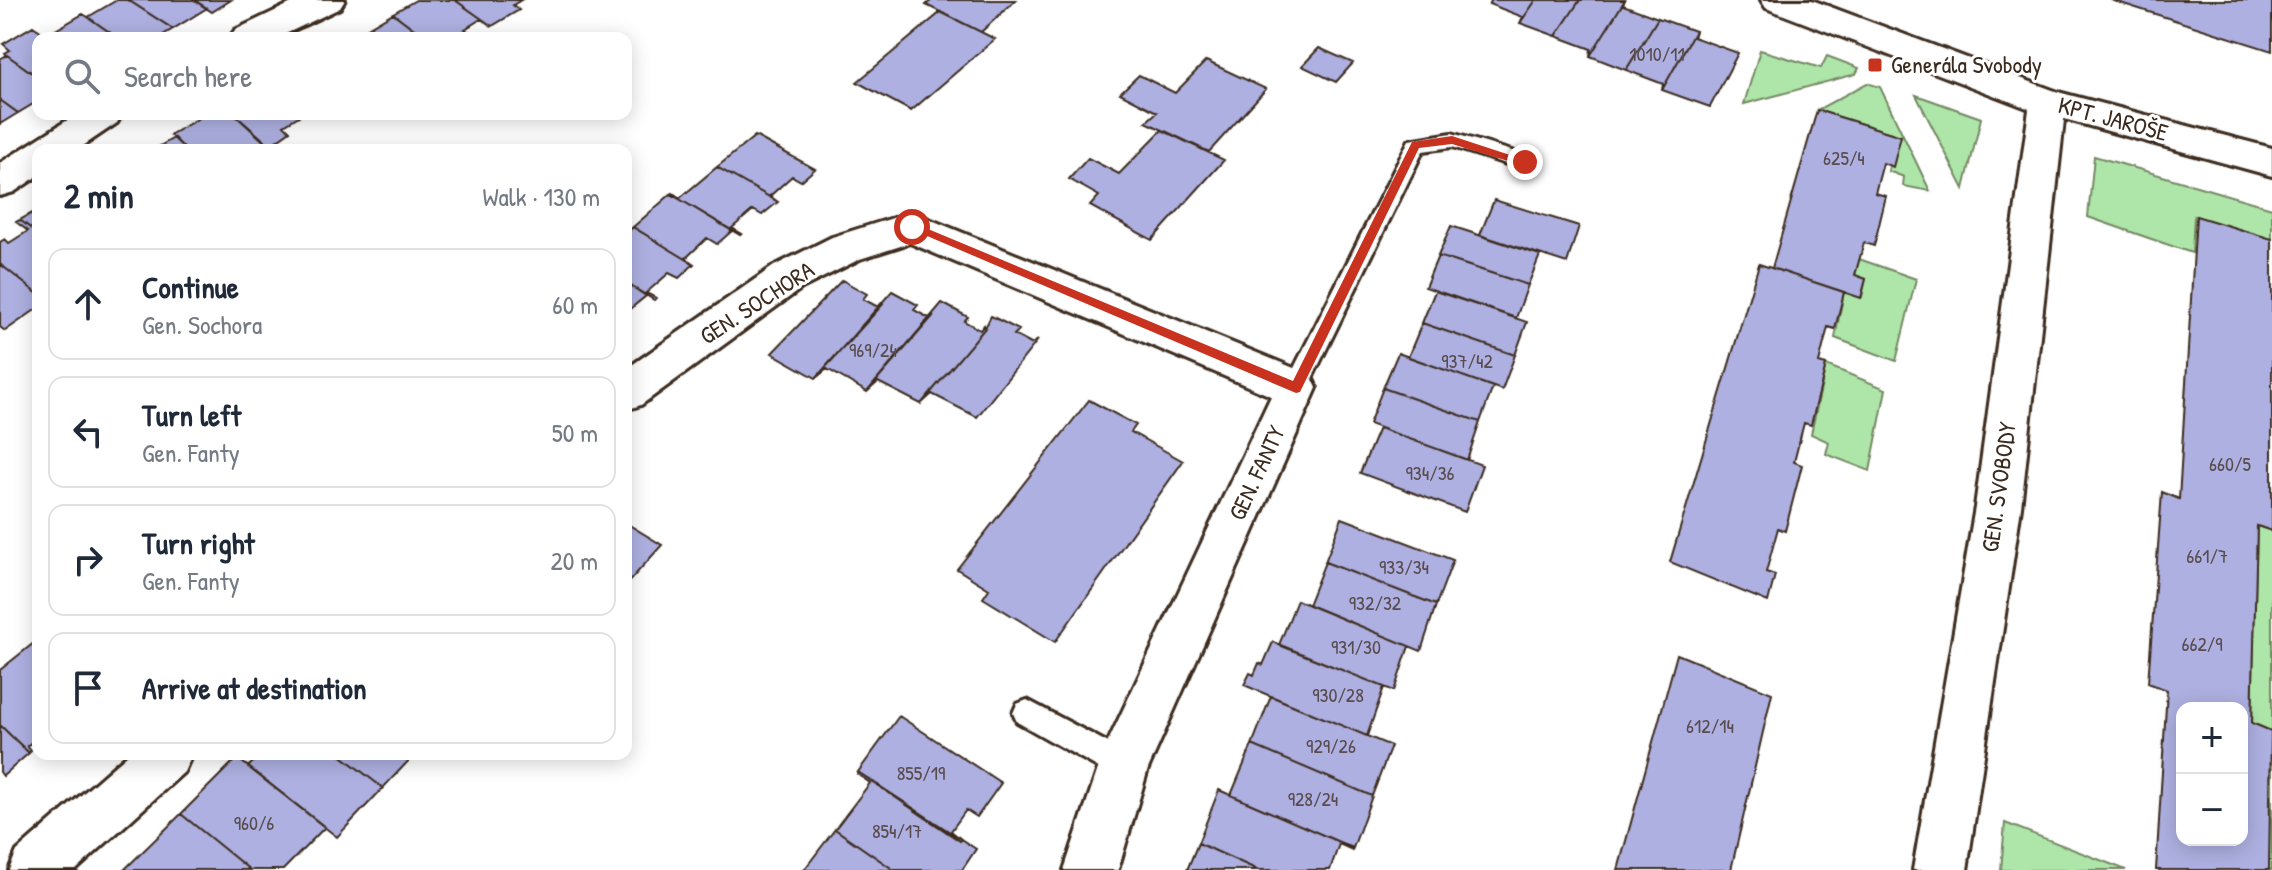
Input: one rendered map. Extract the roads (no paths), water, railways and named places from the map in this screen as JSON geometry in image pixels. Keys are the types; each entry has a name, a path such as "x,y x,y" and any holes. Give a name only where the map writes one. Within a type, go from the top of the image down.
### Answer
{"street":[{"path":"260,32 328,0"},
{"name":"KPT. JAROŠE","path":"1778,0 2048,102 2272,162"},
{"name":"GEN. SVOBODY","path":"1940,870 1998,507 2048,102"},
{"path":"58,144 95,120"},
{"path":"0,182 32,161"},
{"name":"GEN. SOCHORA","path":"632,388 788,277 846,248 912,227 1296,388"},
{"name":"GEN. FANTY","path":"1091,870 1123,766 1296,388"},
{"path":"36,870 159,760"}],"lane":[{"name":"GEN. FANTY","path":"1296,388 1416,145 1452,140 1525,162"},
{"path":"1027,713 1123,766"}],"place":[{"name":"Generála Svobody","path":"1875,65"}]}
